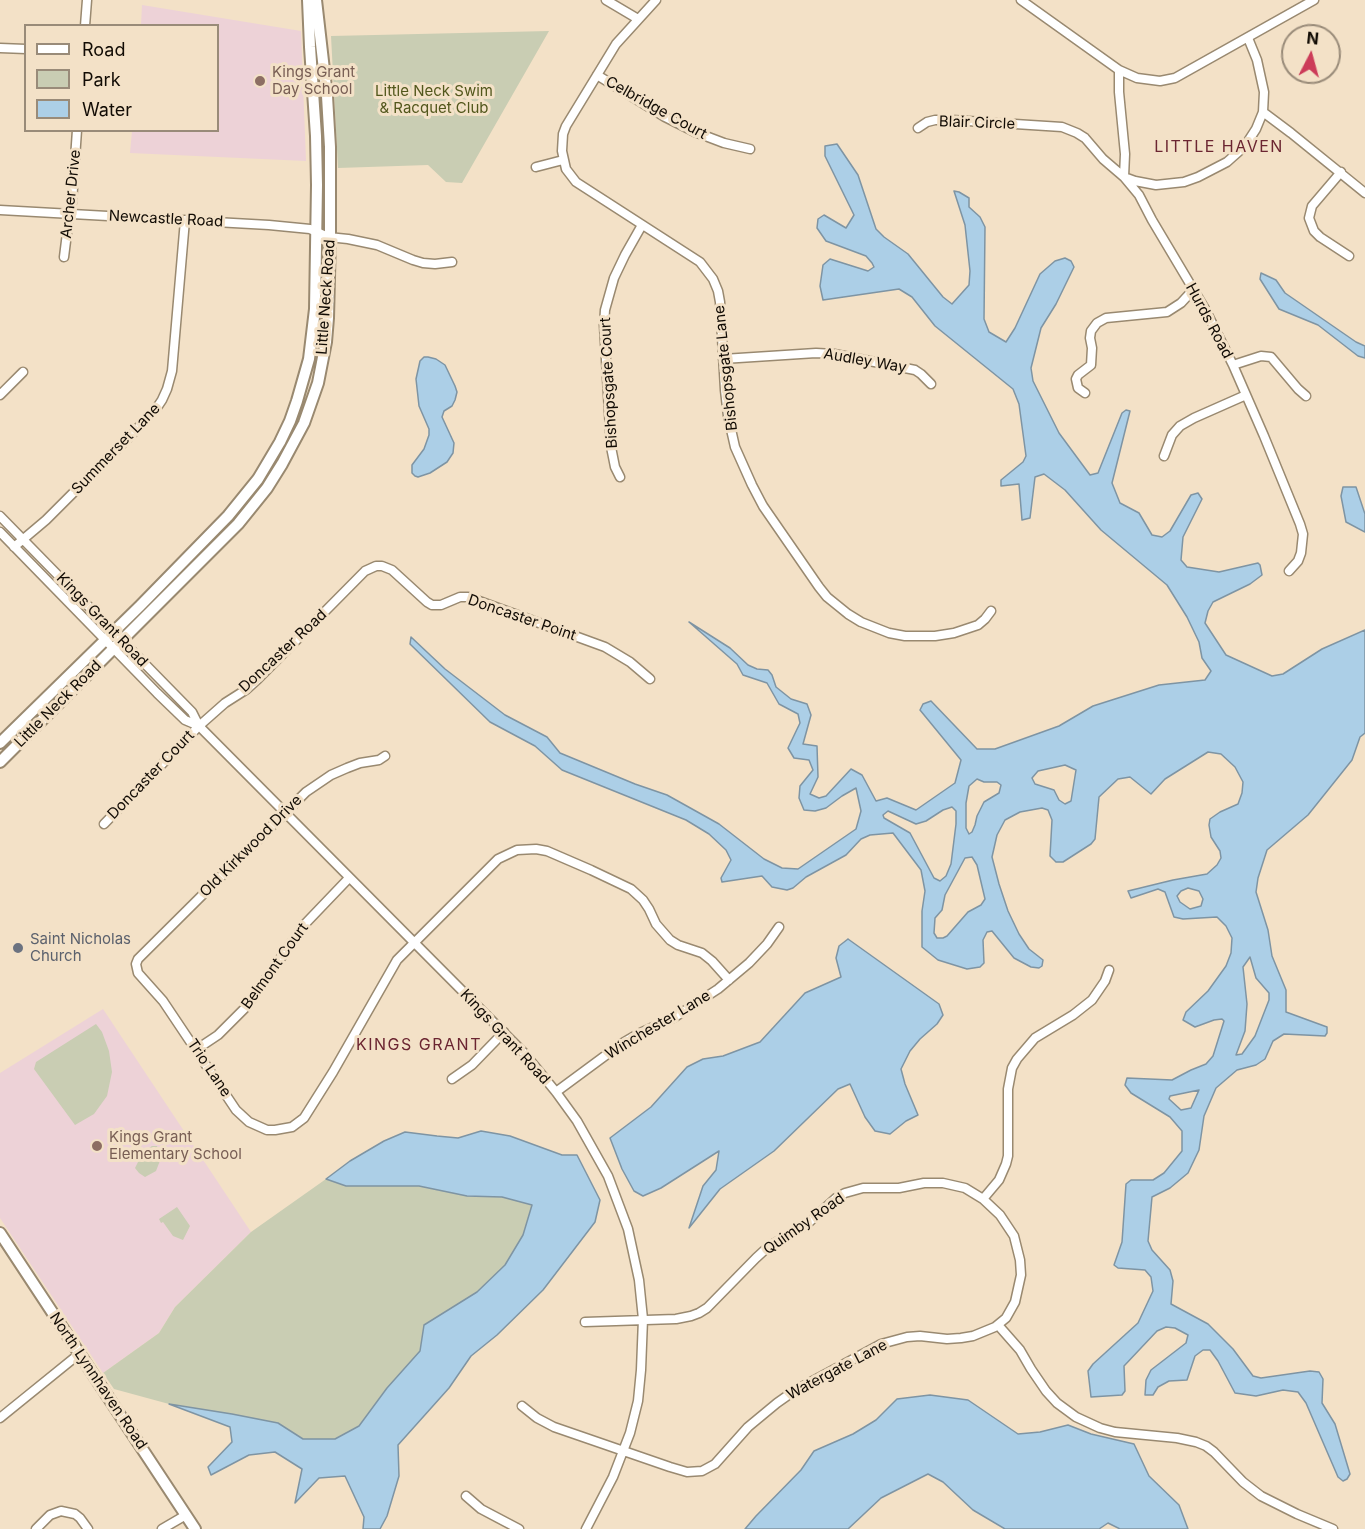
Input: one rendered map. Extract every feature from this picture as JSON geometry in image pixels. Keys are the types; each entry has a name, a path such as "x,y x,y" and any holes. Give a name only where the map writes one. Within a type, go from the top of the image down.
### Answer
{"street":[{"path":"85,24 87,0"},
{"name":"Little Neck Road","path":"0,743 228,516 258,479 280,442 297,402 309,359 315,309 316,136 308,0"},
{"name":"Little Neck Road","path":"0,762 238,524 282,465 311,406 322,365 328,318 330,237 330,147 316,0"},
{"path":"606,0 638,19"},
{"path":"536,167 563,160 561,144 566,126 616,44 656,0"},
{"path":"1021,0 1119,70 1149,81 1175,78 1314,0"},
{"path":"1119,70 1125,154 1124,177 1156,185 1184,182 1206,174 1227,162 1245,146 1256,129 1263,112 1264,92 1257,60 1248,38"},
{"path":"310,47 322,47"},
{"path":"0,48 24,49"},
{"name":"Celbridge Court","path":"597,75 665,117 695,132 724,143 750,149"},
{"path":"1263,112 1365,193"},
{"name":"Blair Circle","path":"918,128 934,120 1062,127 1077,132 1085,138 1109,165 1124,177"},
{"name":"Archer Drive","path":"64,257 72,202 77,132"},
{"name":"Bishopsgate Lane","path":"563,160 566,169 576,182 700,262 713,279 720,302 724,390 735,447 743,469 763,506 827,597 861,622 889,633 905,636 935,636 962,631 978,625 991,611"},
{"path":"1341,172 1312,207 1309,218 1314,231 1320,237 1349,256"},
{"name":"Hurds Road","path":"1124,177 1139,195 1210,319 1246,395 1303,534 1298,561 1289,571"},
{"name":"Newcastle Road","path":"0,210 310,229 330,237 377,245 423,263 452,262"},
{"name":"Summerset Lane","path":"14,547 46,520 124,443 162,400 172,371 185,220"},
{"name":"Bishopsgate Court","path":"620,477 615,467 611,447 605,310 614,278 642,225"},
{"path":"1085,393 1078,388 1076,379 1091,365 1090,338 1091,331 1097,323 1106,318 1167,312 1181,303 1193,290"},
{"name":"Audley Way","path":"723,359 816,353 834,354 915,370 931,384"},
{"path":"1233,365 1261,356 1270,357 1306,396"},
{"path":"0,395 23,372"},
{"path":"1164,456 1172,435 1180,426 1246,395"},
{"name":"Kings Grant Road","path":"0,516 109,635"},
{"name":"Kings Grant Road","path":"0,532 109,635 185,720 199,726 504,1032 536,1066 577,1121 608,1176 619,1203 634,1251 643,1319 638,1401 614,1477 586,1529"},
{"name":"Doncaster Point","path":"339,597 365,571 382,566 392,570 432,605 441,605 460,597 468,597 605,647 630,662 650,679"},
{"name":"Doncaster Road","path":"199,726 258,679 339,597"},
{"name":"Doncaster Court","path":"104,824 199,726"},
{"name":"Old Kirkwood Drive","path":"136,964 138,959 185,911 306,792 331,775 385,756"},
{"path":"414,943 498,859 517,850 536,849 547,851 631,889 643,900 656,924 670,940 702,953 729,980"},
{"name":"Belmont Court","path":"197,1049 218,1035 246,1007 304,925 349,878"},
{"name":"Winchester Lane","path":"556,1092 621,1044 697,1004 729,980 767,944 779,927"},
{"name":"Trio Lane","path":"136,964 138,973 163,1001 236,1110 249,1122 267,1130 275,1130 292,1127 304,1118 391,968 414,943"},
{"path":"983,1199 999,1180 1008,1156 1008,1089 1012,1068 1035,1038 1073,1015 1092,1000 1109,970"},
{"path":"452,1079 472,1065 504,1032"},
{"name":"Quimby Road","path":"585,1322 675,1319 699,1313 707,1308 768,1247 806,1225 836,1198 855,1189 899,1188 924,1183 943,1183 965,1188 983,1199 1009,1226 1016,1242 1020,1260 1020,1275 1015,1302 1006,1318 998,1325"},
{"name":"North Lynnhaven Road","path":"0,1234 195,1529"},
{"path":"998,1325 1020,1350 1046,1391 1057,1403 1076,1417 1094,1426 1115,1432 1177,1438 1206,1446 1261,1496 1333,1529"},
{"name":"Watergate Lane","path":"522,1406 547,1424 687,1472 702,1471 715,1464 748,1427 777,1403 794,1391 881,1344 907,1337 947,1339 973,1336 998,1325"},
{"path":"0,1418 79,1354"},
{"path":"466,1496 481,1509 519,1529"},
{"path":"36,1529 50,1515 61,1511 75,1514 88,1529"},
{"path":"162,1529 186,1515"}],"shaded area":[{"name":"Kings Grant Day School","path":"142,5 301,31 306,161 130,153 132,132 219,132 219,24 141,24"},
{"name":"Kings Grant Elementary School","path":"103,1009 251,1232 175,1307 159,1333 103,1373 0,1218 0,1073"}],"green space":[{"name":"Little Neck Swim & Racquet Club","path":"549,31 462,183 446,182 428,165 338,168 331,36"},
{"path":"96,1024 102,1032 109,1051 112,1072 107,1096 94,1114 75,1125 34,1069 36,1062"},
{"path":"157,1146 161,1158 156,1171 145,1177 135,1168 146,1150"},
{"path":"326,1179 346,1186 419,1186 467,1196 502,1197 532,1205 523,1235 505,1265 477,1292 425,1325 420,1351 387,1388 359,1426 335,1439 303,1439 278,1423 169,1404 114,1389 103,1373 159,1333 175,1307 251,1232"},
{"path":"177,1207 190,1226 183,1240 173,1236 159,1219"}],"water":[{"path":"837,144 858,175 876,229 908,254 943,297 952,304 969,285 970,271 965,225 954,191 969,198 969,207 980,217 985,227 984,319 989,332 1006,342 1040,274 1055,261 1065,258 1071,261 1074,267 1041,328 1031,368 1033,381 1059,433 1090,475 1098,473 1122,413 1126,410 1130,411 1112,483 1120,503 1139,513 1152,535 1162,537 1170,531 1191,495 1198,493 1202,499 1183,537 1181,560 1187,567 1219,572 1258,563 1260,565 1262,575 1250,584 1213,602 1208,611 1205,623 1226,655 1272,676 1283,674 1322,649 1365,630 1365,733 1360,737 1352,760 1308,815 1267,850 1256,892 1268,930 1272,956 1286,990 1286,1012 1327,1027 1327,1033 1325,1036 1284,1034 1273,1041 1265,1059 1256,1065 1237,1070 1216,1088 1204,1116 1199,1150 1188,1173 1170,1188 1152,1197 1148,1241 1152,1250 1170,1270 1173,1281 1171,1304 1208,1324 1233,1349 1253,1376 1261,1378 1310,1371 1319,1372 1323,1379 1322,1403 1335,1424 1350,1474 1343,1481 1338,1477 1306,1403 1298,1392 1283,1390 1256,1396 1235,1393 1210,1350 1203,1350 1195,1356 1187,1380 1169,1381 1158,1387 1153,1395 1145,1395 1146,1380 1151,1370 1186,1343 1188,1335 1175,1328 1166,1327 1157,1331 1124,1366 1125,1391 1122,1395 1091,1397 1088,1371 1138,1323 1153,1291 1151,1277 1145,1270 1118,1268 1114,1265 1122,1242 1126,1184 1131,1180 1153,1180 1164,1173 1182,1151 1182,1131 1170,1117 1131,1093 1125,1085 1127,1078 1172,1080 1206,1064 1213,1056 1224,1021 1214,1020 1195,1027 1183,1020 1186,1012 1208,991 1226,966 1231,953 1232,938 1226,926 1217,917 1183,919 1174,917 1165,892 1158,889 1131,898 1128,891 1207,874 1217,865 1221,858 1220,851 1211,837 1210,819 1238,804 1243,782 1235,767 1221,754 1208,752 1165,779 1151,794 1130,777 1118,779 1099,797 1095,839 1063,862 1056,862 1050,856 1052,820 1048,810 1042,808 1020,812 1005,820 997,835 992,857 1008,911 1029,949 1043,960 1042,966 1031,967 1014,958 992,931 987,932 983,940 984,963 980,967 967,969 938,960 922,947 922,911 925,891 921,870 893,833 870,835 861,839 846,855 787,890 772,887 762,876 722,882 721,878 731,860 726,850 709,834 686,820 562,770 535,746 490,722 410,644 411,637 445,669 505,715 547,737 560,753 667,795 719,824 764,859 782,868 798,869 856,829 861,811 856,788 826,808 815,811 804,810 799,798 800,786 813,770 809,760 794,758 788,748 800,723 798,714 779,704 767,683 743,675 737,664 689,622 730,648 748,665 768,670 776,687 791,699 807,704 811,715 803,744 817,746 818,777 810,794 819,798 826,796 851,769 862,775 876,801 887,798 916,810 955,783 961,760 920,710 923,704 931,701 977,749 995,749 1059,726 1093,706 1159,685 1205,680 1211,671 1202,658 1199,642 1187,617 1167,585 1101,530 1065,490 1044,474 1035,477 1030,518 1022,520 1019,484 1001,486 1001,480 1023,462 1026,456 1019,404 1013,389 935,326 912,297 899,289 823,300 820,286 823,265 830,259 868,271 874,267 866,256 826,241 817,228 818,219 824,215 846,228 854,215 825,156 825,146","holes":["1065,765 1076,770 1071,801 1065,804 1059,800 1054,790 1035,784 1032,778 1038,771","977,779 984,782 997,782 1001,785 999,793 984,802 972,832 969,834 966,828 969,786","952,807 956,811 951,864 946,876 940,881 934,878 910,833 884,818 883,815 888,811 916,824 926,821 943,810","972,857 977,865 985,899 981,905 968,912 947,936 937,938 934,933 935,918 942,910 945,895 965,858","1188,888 1199,891 1203,899 1201,906 1190,909 1180,902 1177,896","1250,957 1256,978 1269,993 1269,1000 1255,1036 1242,1054 1236,1055 1245,1031 1247,1004 1243,967","1199,1090 1191,1108 1181,1110 1169,1099 1170,1096"]},
{"path":"1261,273 1276,280 1285,293 1365,346 1365,358 1358,356 1318,325 1279,309 1260,279"},
{"path":"424,357 436,359 445,365 457,392 452,406 444,411 442,417 454,443 453,453 447,462 430,473 418,477 412,473 412,465 424,449 429,435 429,429 419,406 416,379 420,361"},
{"path":"1343,487 1356,487 1365,514 1365,532 1346,522 1341,496"},
{"path":"848,939 939,1004 943,1015 910,1051 901,1069 918,1115 890,1134 875,1131 865,1117 850,1084 838,1089 774,1151 720,1189 689,1228 703,1186 716,1170 719,1151 661,1188 643,1196 634,1191 622,1169 610,1138 651,1107 687,1067 703,1059 723,1056 760,1042 805,993 841,977 836,958 839,946"},
{"path":"481,1131 510,1136 562,1155 577,1155 600,1200 595,1222 543,1290 497,1335 471,1356 449,1388 398,1445 399,1476 387,1516 380,1529 363,1529 364,1517 345,1476 319,1478 295,1503 302,1469 275,1452 249,1455 211,1475 208,1467 232,1442 230,1427 169,1404 278,1423 303,1439 335,1439 359,1426 387,1388 420,1351 424,1325 477,1292 505,1265 523,1235 532,1205 502,1197 467,1196 419,1186 346,1186 326,1179 350,1161 384,1141 405,1132 458,1138"},
{"path":"930,1395 968,1400 1018,1434 1040,1432 1068,1425 1091,1434 1134,1444 1149,1476 1179,1505 1188,1529 1120,1529 1108,1523 1099,1529 1005,1529 973,1510 943,1482 928,1474 881,1498 848,1529 745,1529 801,1470 814,1451 853,1434 876,1420 897,1399"}],"place":[{"name":"Kings Grant Day School","path":"260,81"},
{"name":"Saint Nicholas Church","path":"18,948"},
{"name":"Kings Grant Elementary School","path":"97,1146"}],"district":[{"name":"LITTLE HAVEN","path":"1219,147"},
{"name":"KINGS GRANT","path":"419,1045"}]}
